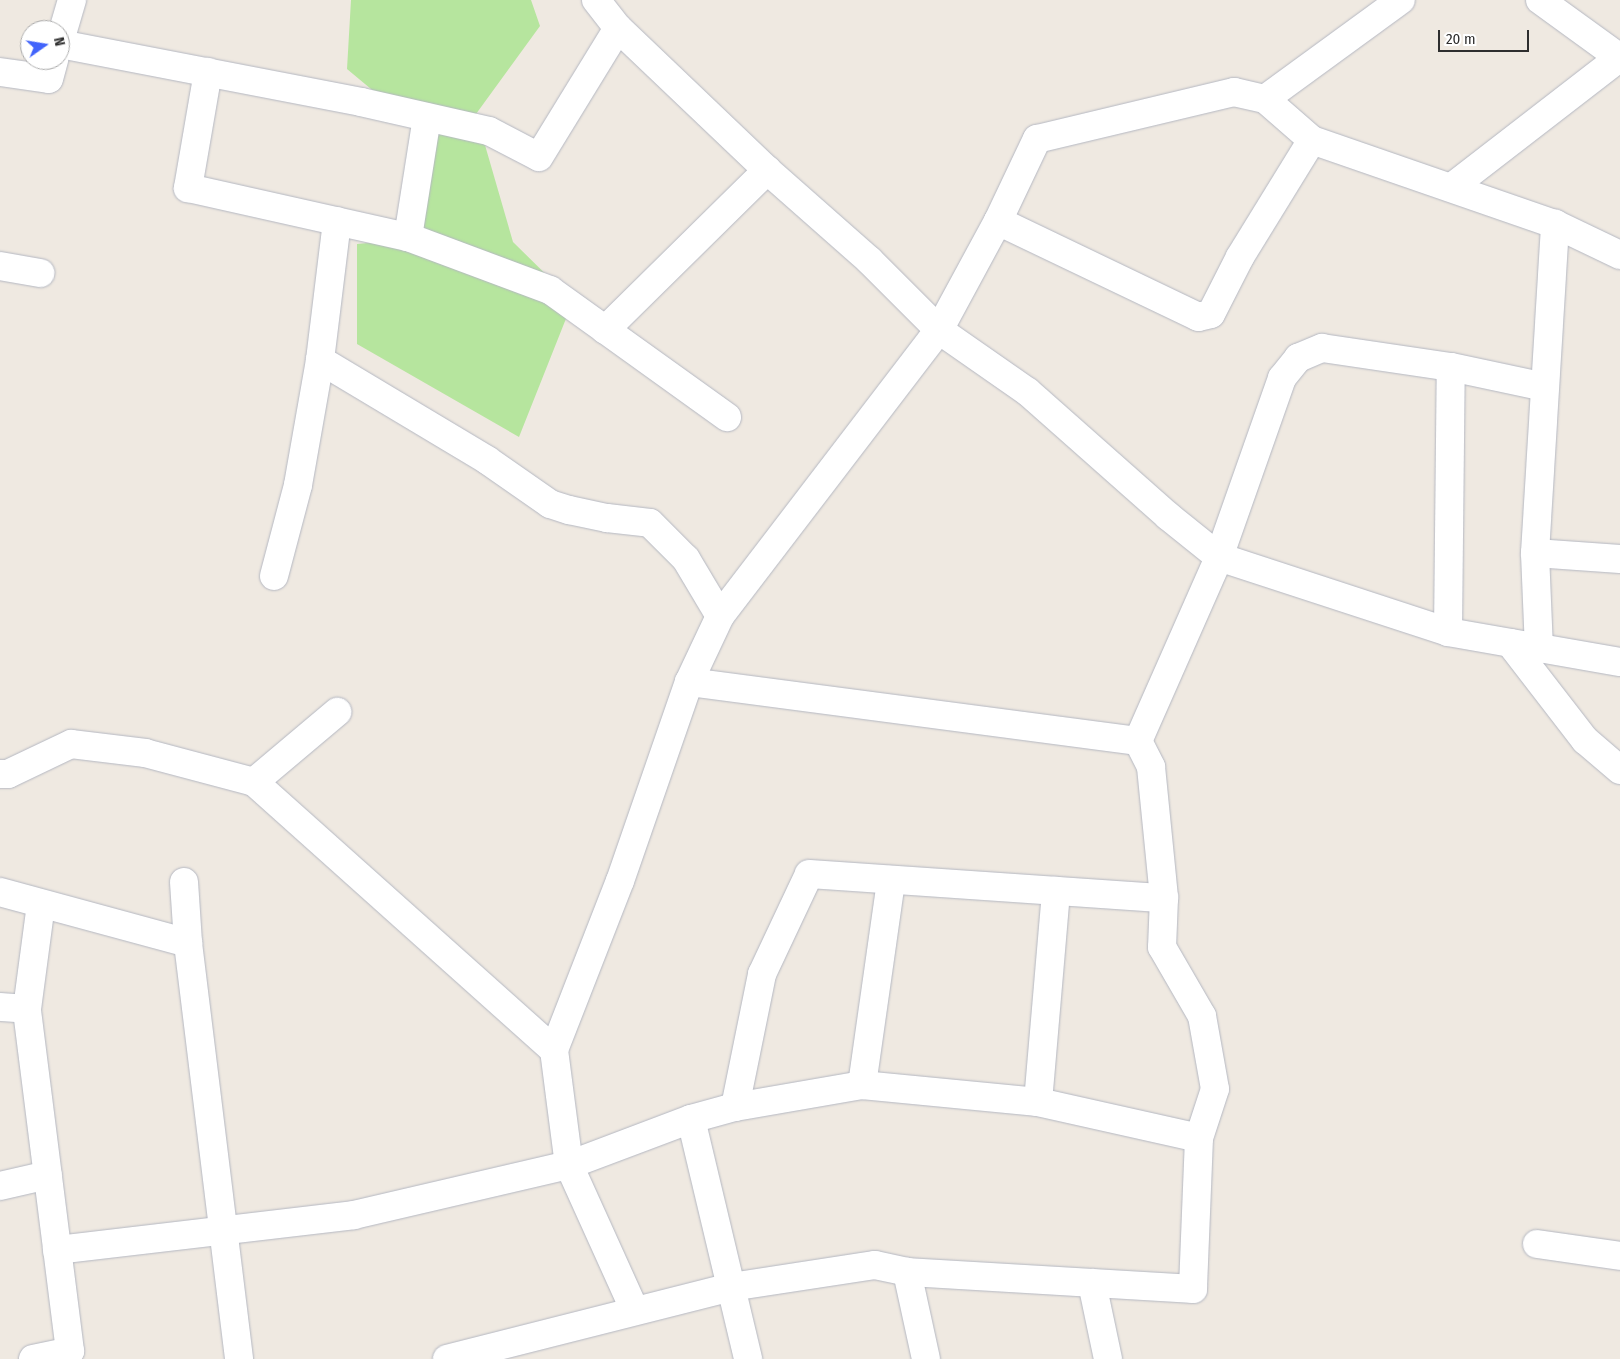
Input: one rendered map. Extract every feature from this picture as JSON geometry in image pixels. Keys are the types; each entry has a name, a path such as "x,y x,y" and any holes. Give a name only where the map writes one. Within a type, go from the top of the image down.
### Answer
{"street":[{"path":"66,20 72,0"},
{"path":"596,0 618,28 767,170 869,260 939,330 1028,392 1168,516 1219,557 1448,632 1620,662"},
{"path":"1265,99 1401,0"},
{"path":"1452,187 1620,57 1540,0"},
{"path":"70,44 489,131 539,157 618,28"},
{"path":"0,72 49,79 51,70"},
{"path":"208,72 188,188 408,236 550,290 727,417"},
{"path":"635,1311 569,1165 554,1050 620,881 689,682 720,616 939,330 998,221 1037,139 1234,92 1265,99 1312,140 1452,187 1554,224 1620,255"},
{"path":"408,236 427,117"},
{"path":"998,221 1198,316 1211,314 1240,257 1312,140"},
{"path":"605,330 767,170"},
{"path":"274,576 298,485 320,360 336,221"},
{"path":"1539,649 1535,553 1554,224"},
{"path":"0,266 40,273"},
{"path":"447,1359 731,1287 875,1265 907,1272 1193,1289 1198,1138 1215,1089 1202,1016 1162,947 1164,898 1151,767 1138,740 1219,557 1282,378 1298,358 1322,348 1452,367 1545,387"},
{"path":"320,360 487,460 550,504 607,518 650,523 686,559 720,616"},
{"path":"1448,632 1452,367"},
{"path":"1535,553 1620,559"},
{"path":"1510,643 1586,740 1620,770"},
{"path":"689,682 1138,740"},
{"path":"254,782 337,712"},
{"path":"0,774 8,774 71,744 145,753 254,782 554,1050"},
{"path":"734,1107 762,974 809,874 1164,898"},
{"path":"862,1085 891,880"},
{"path":"184,882 188,943 240,1359"},
{"path":"1038,1102 1056,891"},
{"path":"0,892 188,943"},
{"path":"33,1359 70,1351 27,1009 41,904"},
{"path":"0,1007 27,1009"},
{"path":"57,1250 354,1215 569,1165 691,1119 734,1107 862,1085 1038,1102 1198,1138"},
{"path":"691,1119 748,1359"},
{"path":"0,1186 48,1175"},
{"path":"1537,1244 1620,1256"},
{"path":"907,1272 926,1359"},
{"path":"1092,1283 1108,1359"}],"green space":[{"path":"351,0 531,0 540,26 476,114 513,242 573,301 519,437 357,344 357,244 401,240 437,144 347,69"}]}
